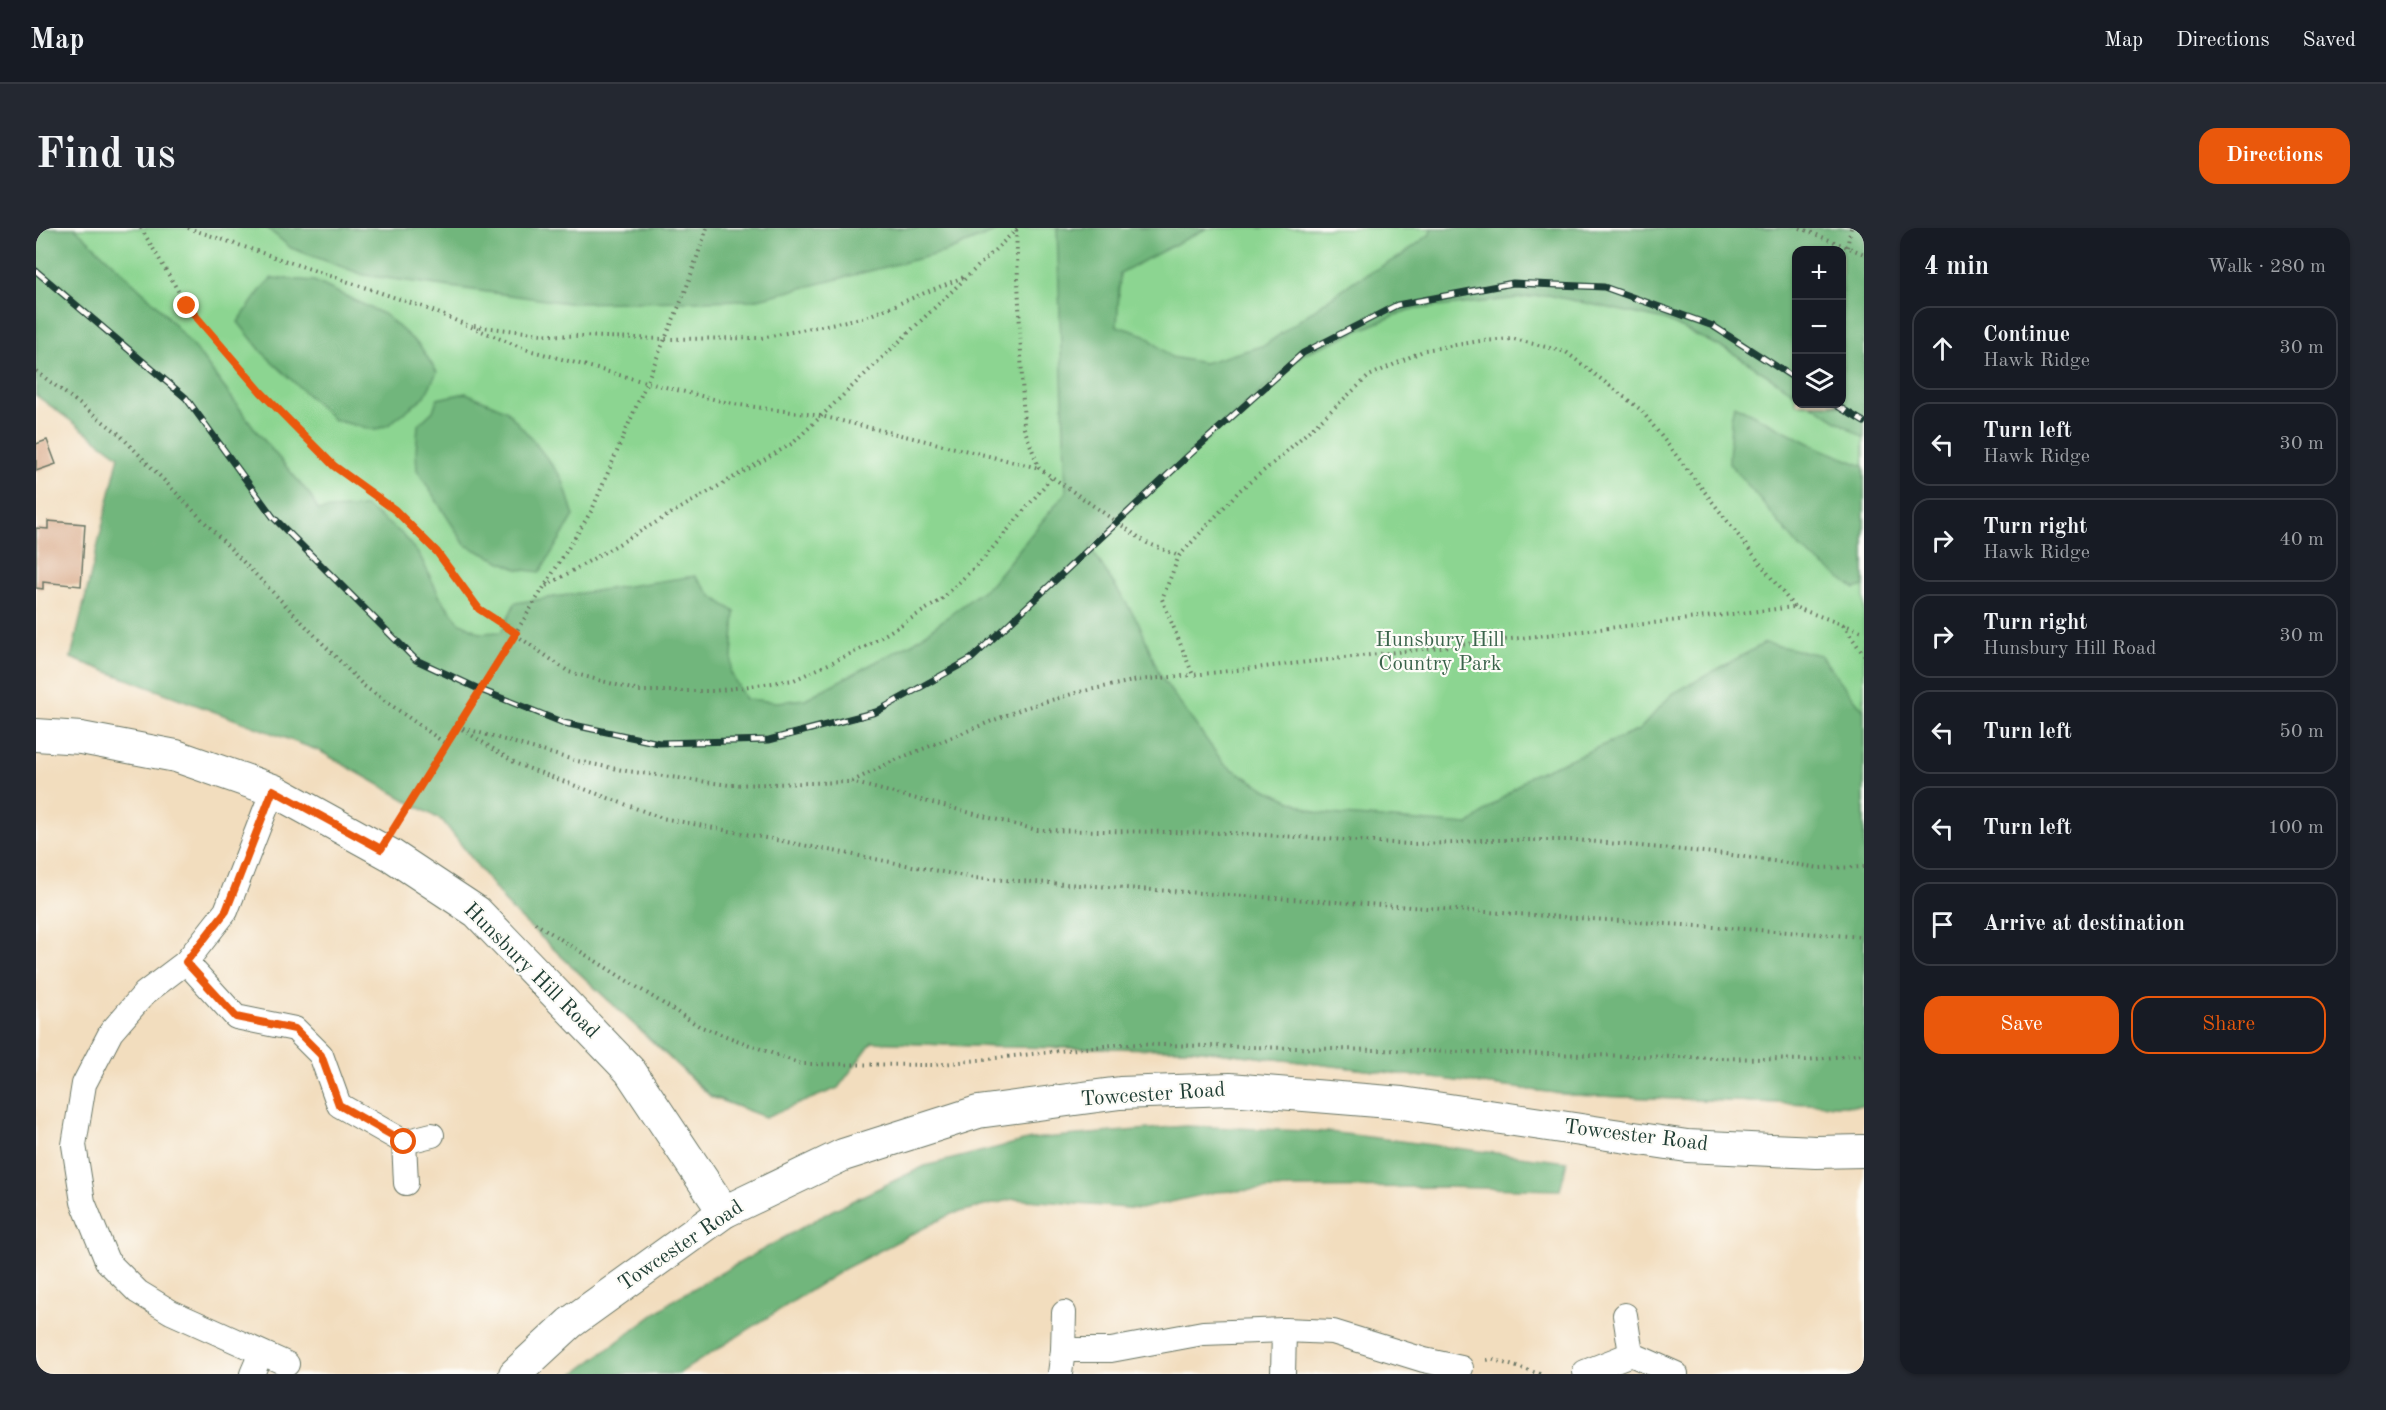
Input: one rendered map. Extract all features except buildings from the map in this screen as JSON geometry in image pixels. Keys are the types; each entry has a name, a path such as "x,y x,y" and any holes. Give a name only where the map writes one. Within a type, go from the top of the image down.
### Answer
{"street":[{"name":"Hunsbury Hill Road","path":"36,735 81,738 176,756 273,790 381,849 477,912 630,1071 724,1212"},
{"path":"273,790 226,911 186,962 145,993 111,1032 84,1083 74,1144 83,1202 107,1261 138,1292 256,1363 287,1364"},
{"path":"186,962 236,1017 295,1029 321,1055 339,1105 404,1142 432,1135"},
{"name":"Towcester Road","path":"515,1374 570,1323 724,1212 843,1155 978,1112 1120,1094 1230,1089 1402,1103 1687,1146 1816,1152 1864,1150"},
{"path":"404,1142 406,1183"},
{"path":"1060,1374 1064,1313"},
{"path":"1625,1315 1631,1354"},
{"path":"1063,1350 1111,1350 1203,1333 1284,1330 1333,1332 1422,1367 1461,1368"},
{"path":"1283,1374 1284,1330"},
{"path":"1586,1372 1631,1354 1676,1374"}],"path":[{"path":"141,228 187,306 261,392 334,466 395,510 437,552 479,609 569,672 639,691 712,691 794,680 865,647 941,600 985,557 1052,477"},
{"path":"188,228 423,308 525,349 734,404 821,416 1039,468 1148,543 1179,556"},
{"path":"381,849 591,510 685,292 707,228"},
{"path":"1800,228 1864,254"},
{"path":"1847,247 1851,228"},
{"path":"545,586 793,443 1017,229"},
{"path":"1017,229 1024,428 1039,468"},
{"path":"467,325 551,335 664,339 761,338 866,317 969,275"},
{"path":"1193,675 1162,599 1179,556 1239,490 1277,460 1369,376 1425,350 1480,341 1514,339 1566,352 1641,410 1794,607"},
{"path":"36,371 118,434 364,686 446,744"},
{"path":"850,782 893,761 1024,708 1079,692 1126,682 1794,607 1864,632"},
{"path":"1842,624 1864,655"},
{"path":"457,726 577,762 638,773 729,785 850,782 1037,830 1232,833 1409,843 1576,840 1725,854 1820,868 1864,867"},
{"path":"457,726 517,764 662,818 974,878 1864,937"},
{"path":"530,920 699,1026 801,1064 934,1065 1121,1044 1794,1060 1864,1054"},
{"path":"1461,1368 1491,1359 1540,1374"}],"green space":[{"name":"Hunsbury Hill Country Park","path":"36,228 1864,228 1864,1106 1573,1095 1193,1049 1001,1047 872,1042 838,1088 765,1117 711,1097 511,909 443,821 320,751 71,658 119,456 36,395"},
{"path":"36,228 75,228 156,304 197,351 258,433 310,495 318,510 366,507 401,533 420,556 440,597 459,622 480,633 501,632 515,603 695,576 713,597 735,612 731,673 745,699 777,702 805,699 914,642 991,584 1066,492 1057,228 1207,228 1120,273 1117,326 1145,335 1171,357 1204,363 1265,345 1354,281 1401,256 1430,234 1431,228 1864,228 1864,438 1817,408 1846,408 1846,246 1792,246 1792,391 1733,353 1665,320 1548,295 1408,310 1303,354 1090,547 1139,623 1160,676 1224,764 1267,790 1318,813 1468,825 1530,776 1639,730 1672,694 1765,643 1820,655 1864,711 1864,1106 1573,1095 1193,1049 1001,1047 872,1042 838,1088 765,1117 711,1096 511,909 443,821 320,751 71,658 119,456 36,395"},
{"path":"267,228 1004,228 945,252 754,300 568,303 364,275 291,248"},
{"path":"272,278 314,281 385,315 420,346 437,372 425,396 388,425 375,430 334,420 262,352 238,322"},
{"path":"466,393 506,410 562,478 574,516 540,572 517,569 465,545 417,470 418,425 433,411 437,399"},
{"path":"1734,405 1821,449 1864,466 1864,586 1855,589 1800,548 1729,463"},
{"path":"1185,1126 1329,1132 1567,1162 1560,1190 1442,1187 1292,1188 1215,1192 1140,1209 1014,1199 951,1214 844,1269 678,1374 574,1374 675,1299 833,1210 925,1166 1031,1139"}],"railway":[{"path":"36,271 186,398 273,517 416,660 481,690 564,723 659,743 769,740 876,712 971,659 1187,457 1303,353 1397,305 1513,283 1604,287 1713,326 1792,376"},
{"path":"1841,408 1864,422"}],"route":[{"path":"187,306 261,392 334,466 395,510 437,552 479,609 516,633 381,849 273,790 226,911 186,962 236,1017 295,1029 321,1055 339,1105 404,1142"}]}
